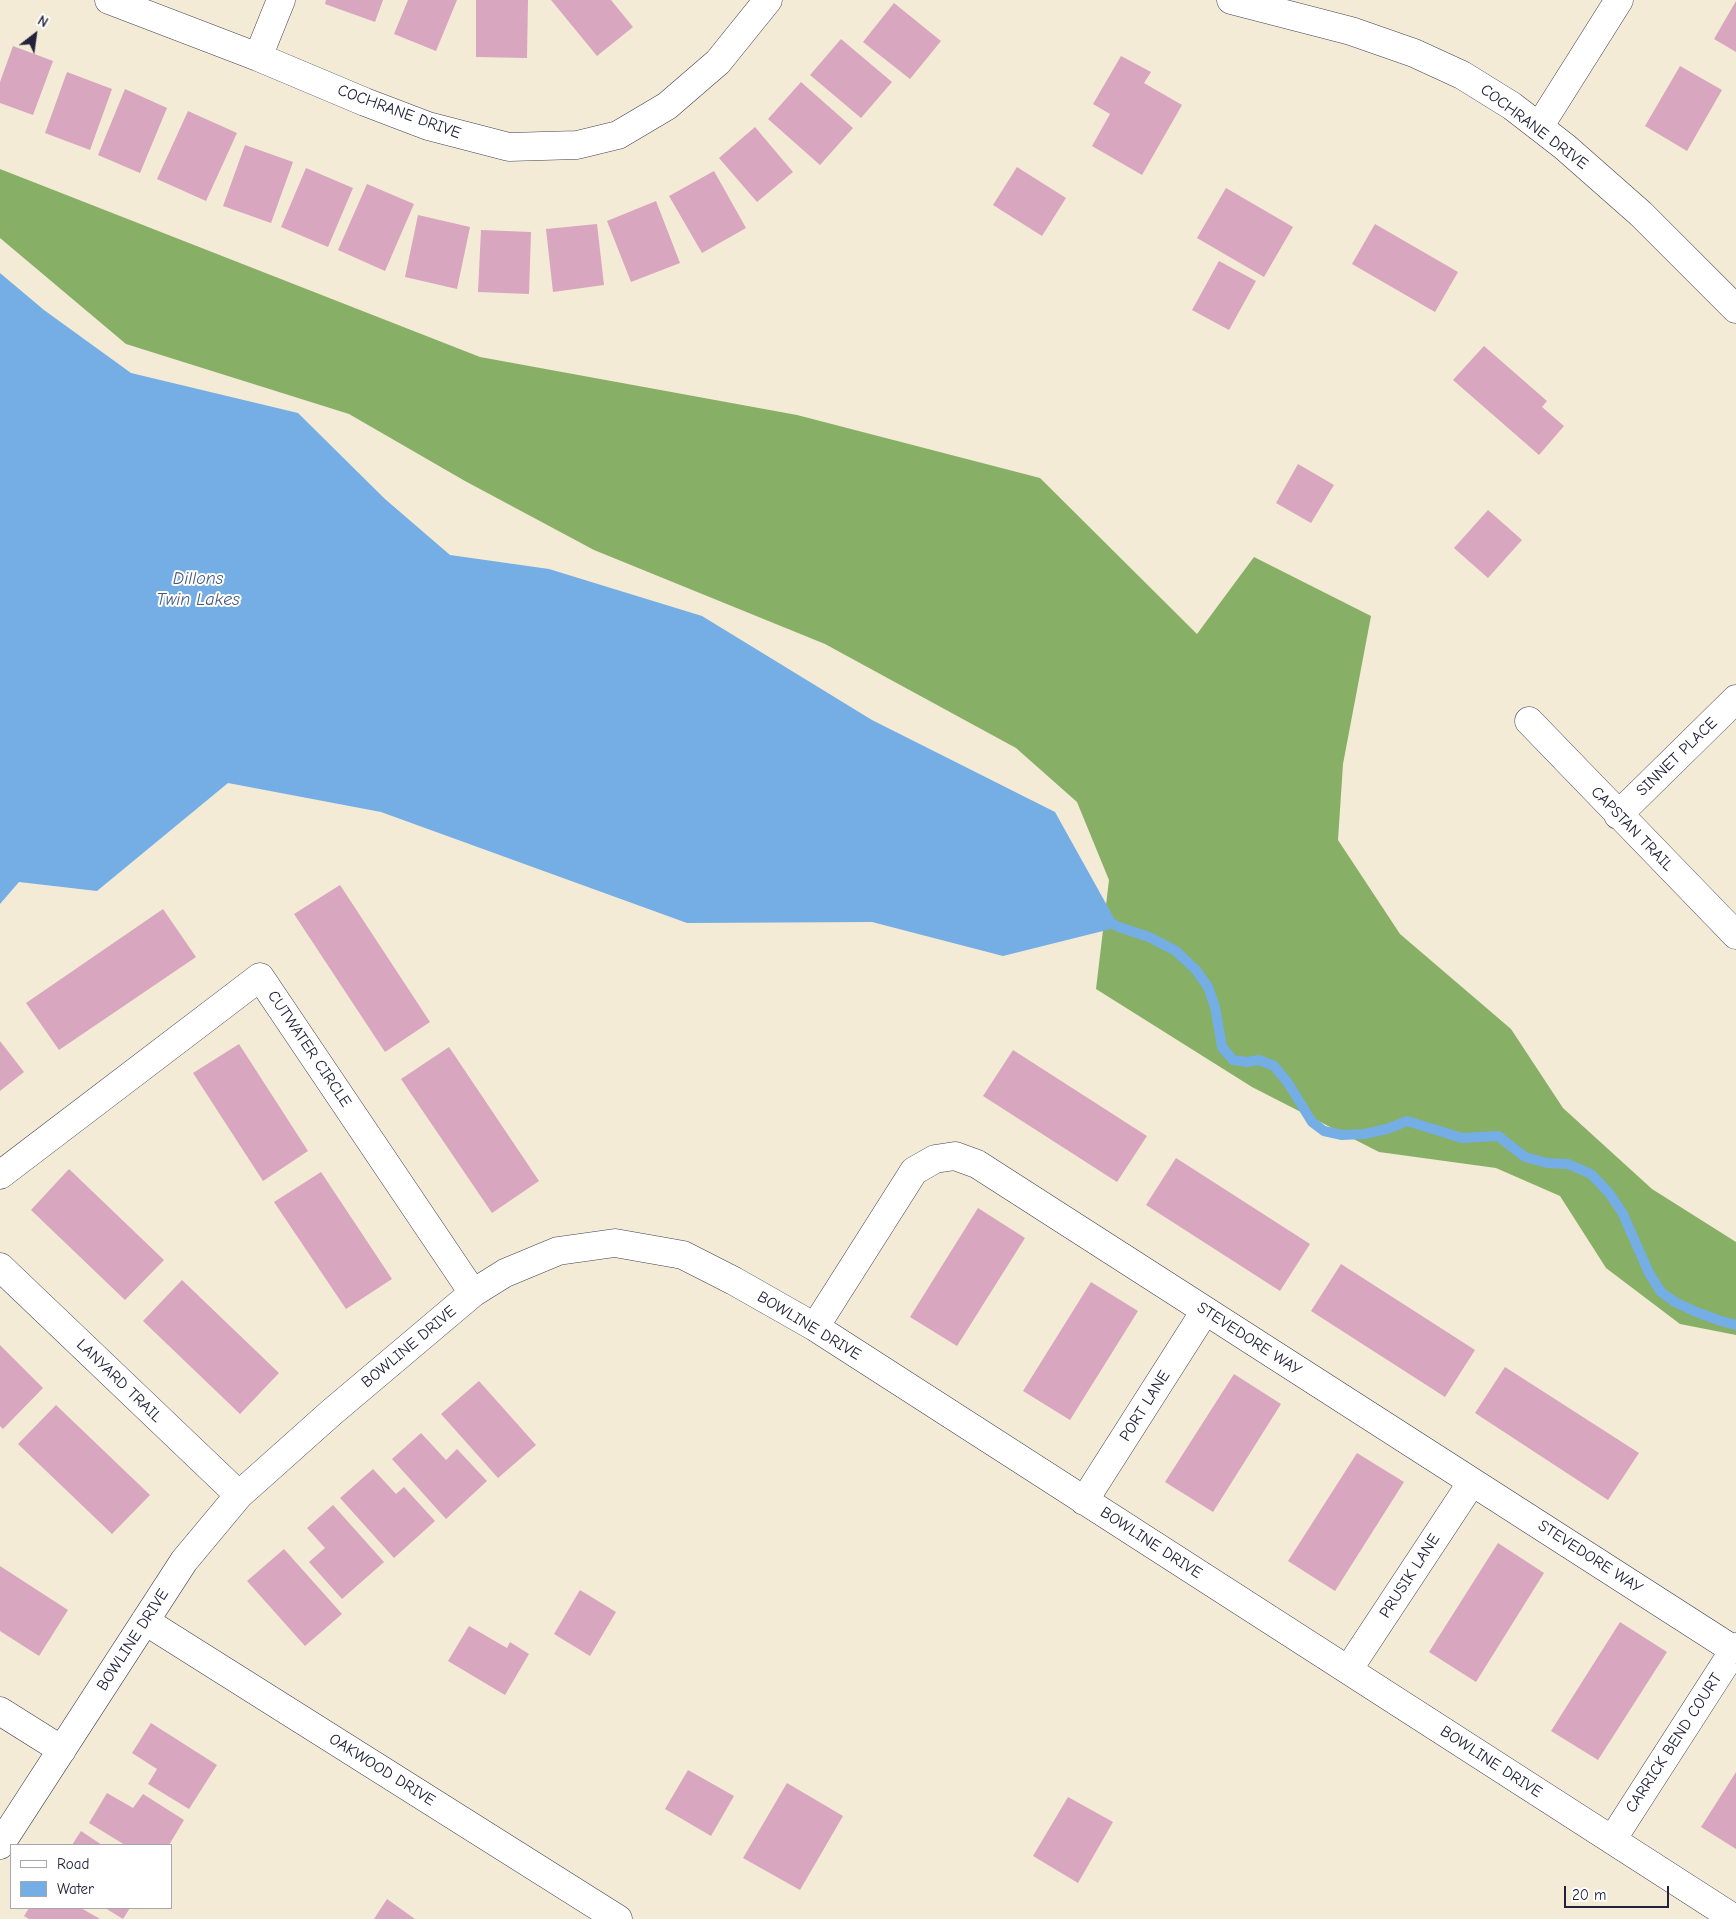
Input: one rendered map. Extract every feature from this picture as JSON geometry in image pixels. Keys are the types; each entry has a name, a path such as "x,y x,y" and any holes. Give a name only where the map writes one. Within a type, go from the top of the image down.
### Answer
{"street":[{"name":"COCHRANE DRIVE","path":"109,0 258,57 428,126 509,147 577,145 618,135 667,106 718,62 768,0"},
{"path":"258,57 281,0"},
{"name":"COCHRANE DRIVE","path":"1231,0 1351,31 1414,53 1462,75 1512,106 1565,147 1641,214 1736,309"},
{"path":"1539,128 1619,0"},
{"name":"SINNET PLACE","path":"1618,814 1736,700"},
{"name":"CAPSTAN TRAIL","path":"1529,721 1736,935"},
{"name":"CUTWATER CIRCLE","path":"0,1175 260,977 473,1293"},
{"name":"STEVEDORE WAY","path":"815,1327 914,1171 935,1159 956,1156 977,1164 1472,1482 1735,1648"},
{"name":"BOWLINE DRIVE","path":"0,1845 184,1561 239,1495 332,1412 473,1293 505,1273 558,1251 615,1244 683,1255 734,1281 815,1327 1735,1919"},
{"name":"LANYARD TRAIL","path":"0,1267 239,1495"},
{"name":"PORT LANE","path":"1084,1501 1205,1311"},
{"name":"PRUSIK LANE","path":"1348,1670 1472,1482"},
{"name":"OAKWOOD DRIVE","path":"145,1621 618,1919"},
{"name":"CARRICK BEND COURT","path":"1612,1840 1735,1648"},
{"path":"0,1712 62,1750"}],"green space":[{"path":"0,169 480,357 797,415 1040,478 1197,634 1254,557 1371,616 1343,764 1338,840 1400,934 1511,1029 1563,1108 1652,1189 1736,1242 1736,1335 1680,1324 1606,1268 1560,1196 1496,1168 1379,1152 1252,1087 1096,989 1109,880 1077,802 1016,748 825,644 594,550 465,481 349,414 126,344 0,238"}],"water":[{"name":"Dillons Twin Lakes","path":"0,273 44,310 131,373 298,413 385,499 450,555 549,569 702,616 872,720 1055,812 1119,927 1003,956 872,922 687,923 381,812 228,783 97,891 19,882 0,904"}],"building":[{"path":"326,0 383,0 375,22 325,4"},
{"path":"408,0 457,0 436,51 394,34"},
{"path":"476,0 528,0 527,58 476,57"},
{"path":"551,0 611,0 633,27 597,56"},
{"path":"1736,1 1736,52 1714,39"},
{"path":"894,3 941,41 910,79 863,42"},
{"path":"841,39 892,82 861,118 810,75"},
{"path":"13,46 53,61 33,115 0,103 0,82"},
{"path":"1121,56 1151,72 1144,83 1182,105 1142,175 1092,146 1110,114 1093,104"},
{"path":"1680,66 1722,90 1687,151 1645,126"},
{"path":"67,72 112,89 90,150 45,133"},
{"path":"801,82 853,128 820,165 768,119"},
{"path":"125,89 167,108 140,173 98,155"},
{"path":"188,111 237,133 206,201 157,179"},
{"path":"755,127 793,172 757,202 719,158"},
{"path":"245,145 293,162 271,223 223,206"},
{"path":"1017,167 1066,198 1042,236 993,205"},
{"path":"306,168 353,188 328,247 281,227"},
{"path":"714,171 746,228 702,253 669,196"},
{"path":"367,184 414,204 385,271 338,250"},
{"path":"1226,188 1293,227 1264,277 1197,238"},
{"path":"656,201 680,263 631,282 607,221"},
{"path":"418,215 470,227 457,289 405,277"},
{"path":"597,224 604,285 553,292 546,229"},
{"path":"1375,224 1458,272 1435,312 1352,264"},
{"path":"481,230 531,232 529,294 478,292"},
{"path":"1219,261 1256,281 1229,330 1192,310"},
{"path":"1484,346 1547,401 1542,407 1564,426 1539,455 1453,380"},
{"path":"1298,464 1334,485 1311,523 1276,503"},
{"path":"1488,510 1522,540 1488,578 1454,548"},
{"path":"340,885 430,1022 385,1052 294,914"},
{"path":"163,909 196,957 59,1050 26,1003"},
{"path":"0,1041 24,1072 0,1091"},
{"path":"239,1044 308,1151 263,1181 193,1073"},
{"path":"449,1047 539,1181 492,1213 401,1079"},
{"path":"1013,1050 1147,1136 1117,1182 983,1096"},
{"path":"1176,1158 1310,1244 1280,1291 1146,1205"},
{"path":"69,1169 164,1260 125,1300 31,1210"},
{"path":"321,1172 392,1279 346,1309 274,1202"},
{"path":"978,1208 1025,1238 957,1346 910,1317"},
{"path":"1341,1264 1475,1350 1445,1397 1311,1311"},
{"path":"182,1280 279,1373 240,1414 143,1321"},
{"path":"1091,1282 1138,1311 1070,1420 1023,1391"},
{"path":"0,1345 43,1388 3,1429 0,1426"},
{"path":"1505,1367 1639,1453 1608,1500 1475,1413"},
{"path":"1234,1374 1281,1404 1213,1512 1165,1482"},
{"path":"479,1381 536,1445 498,1478 441,1414"},
{"path":"56,1405 150,1495 112,1534 18,1444"},
{"path":"421,1433 446,1460 457,1449 487,1481 446,1519 392,1459"},
{"path":"1357,1453 1404,1482 1335,1591 1288,1561"},
{"path":"373,1469 396,1494 404,1487 435,1521 394,1558 340,1498"},
{"path":"333,1505 384,1562 342,1599 309,1562 325,1548 307,1528"},
{"path":"1498,1543 1544,1573 1476,1682 1429,1652"},
{"path":"284,1549 342,1614 305,1646 247,1581"},
{"path":"0,1566 68,1610 39,1656 0,1631"},
{"path":"580,1590 616,1612 590,1656 554,1634"},
{"path":"1620,1622 1667,1652 1598,1760 1551,1731"},
{"path":"469,1626 507,1648 510,1642 529,1654 505,1695 448,1661"},
{"path":"151,1723 217,1765 189,1809 148,1784 157,1769 132,1753"},
{"path":"688,1770 734,1796 711,1836 665,1809"},
{"path":"1736,1772 1736,1849 1701,1827"},
{"path":"787,1783 843,1816 800,1890 743,1858"},
{"path":"107,1793 133,1808 143,1794 184,1820 170,1844 123,1844 89,1823"},
{"path":"1068,1797 1113,1822 1078,1883 1033,1856"},
{"path":"81,1831 100,1844 73,1844"},
{"path":"387,1899 415,1919 374,1919"},
{"path":"28,1909 83,1909 100,1919 29,1919 24,1916"},
{"path":"107,1909 129,1909 123,1919"}],"waterway":[{"path":"1107,921 1149,937 1176,951 1196,970 1208,987 1215,1007 1222,1047 1233,1060 1247,1062 1259,1060 1274,1066 1288,1083 1312,1122 1324,1131 1342,1135 1364,1134 1387,1129 1407,1121 1462,1138 1498,1136 1525,1157 1547,1163 1568,1164 1591,1174 1609,1193 1622,1212 1649,1273 1661,1292 1675,1302 1696,1312 1736,1325"}]}
